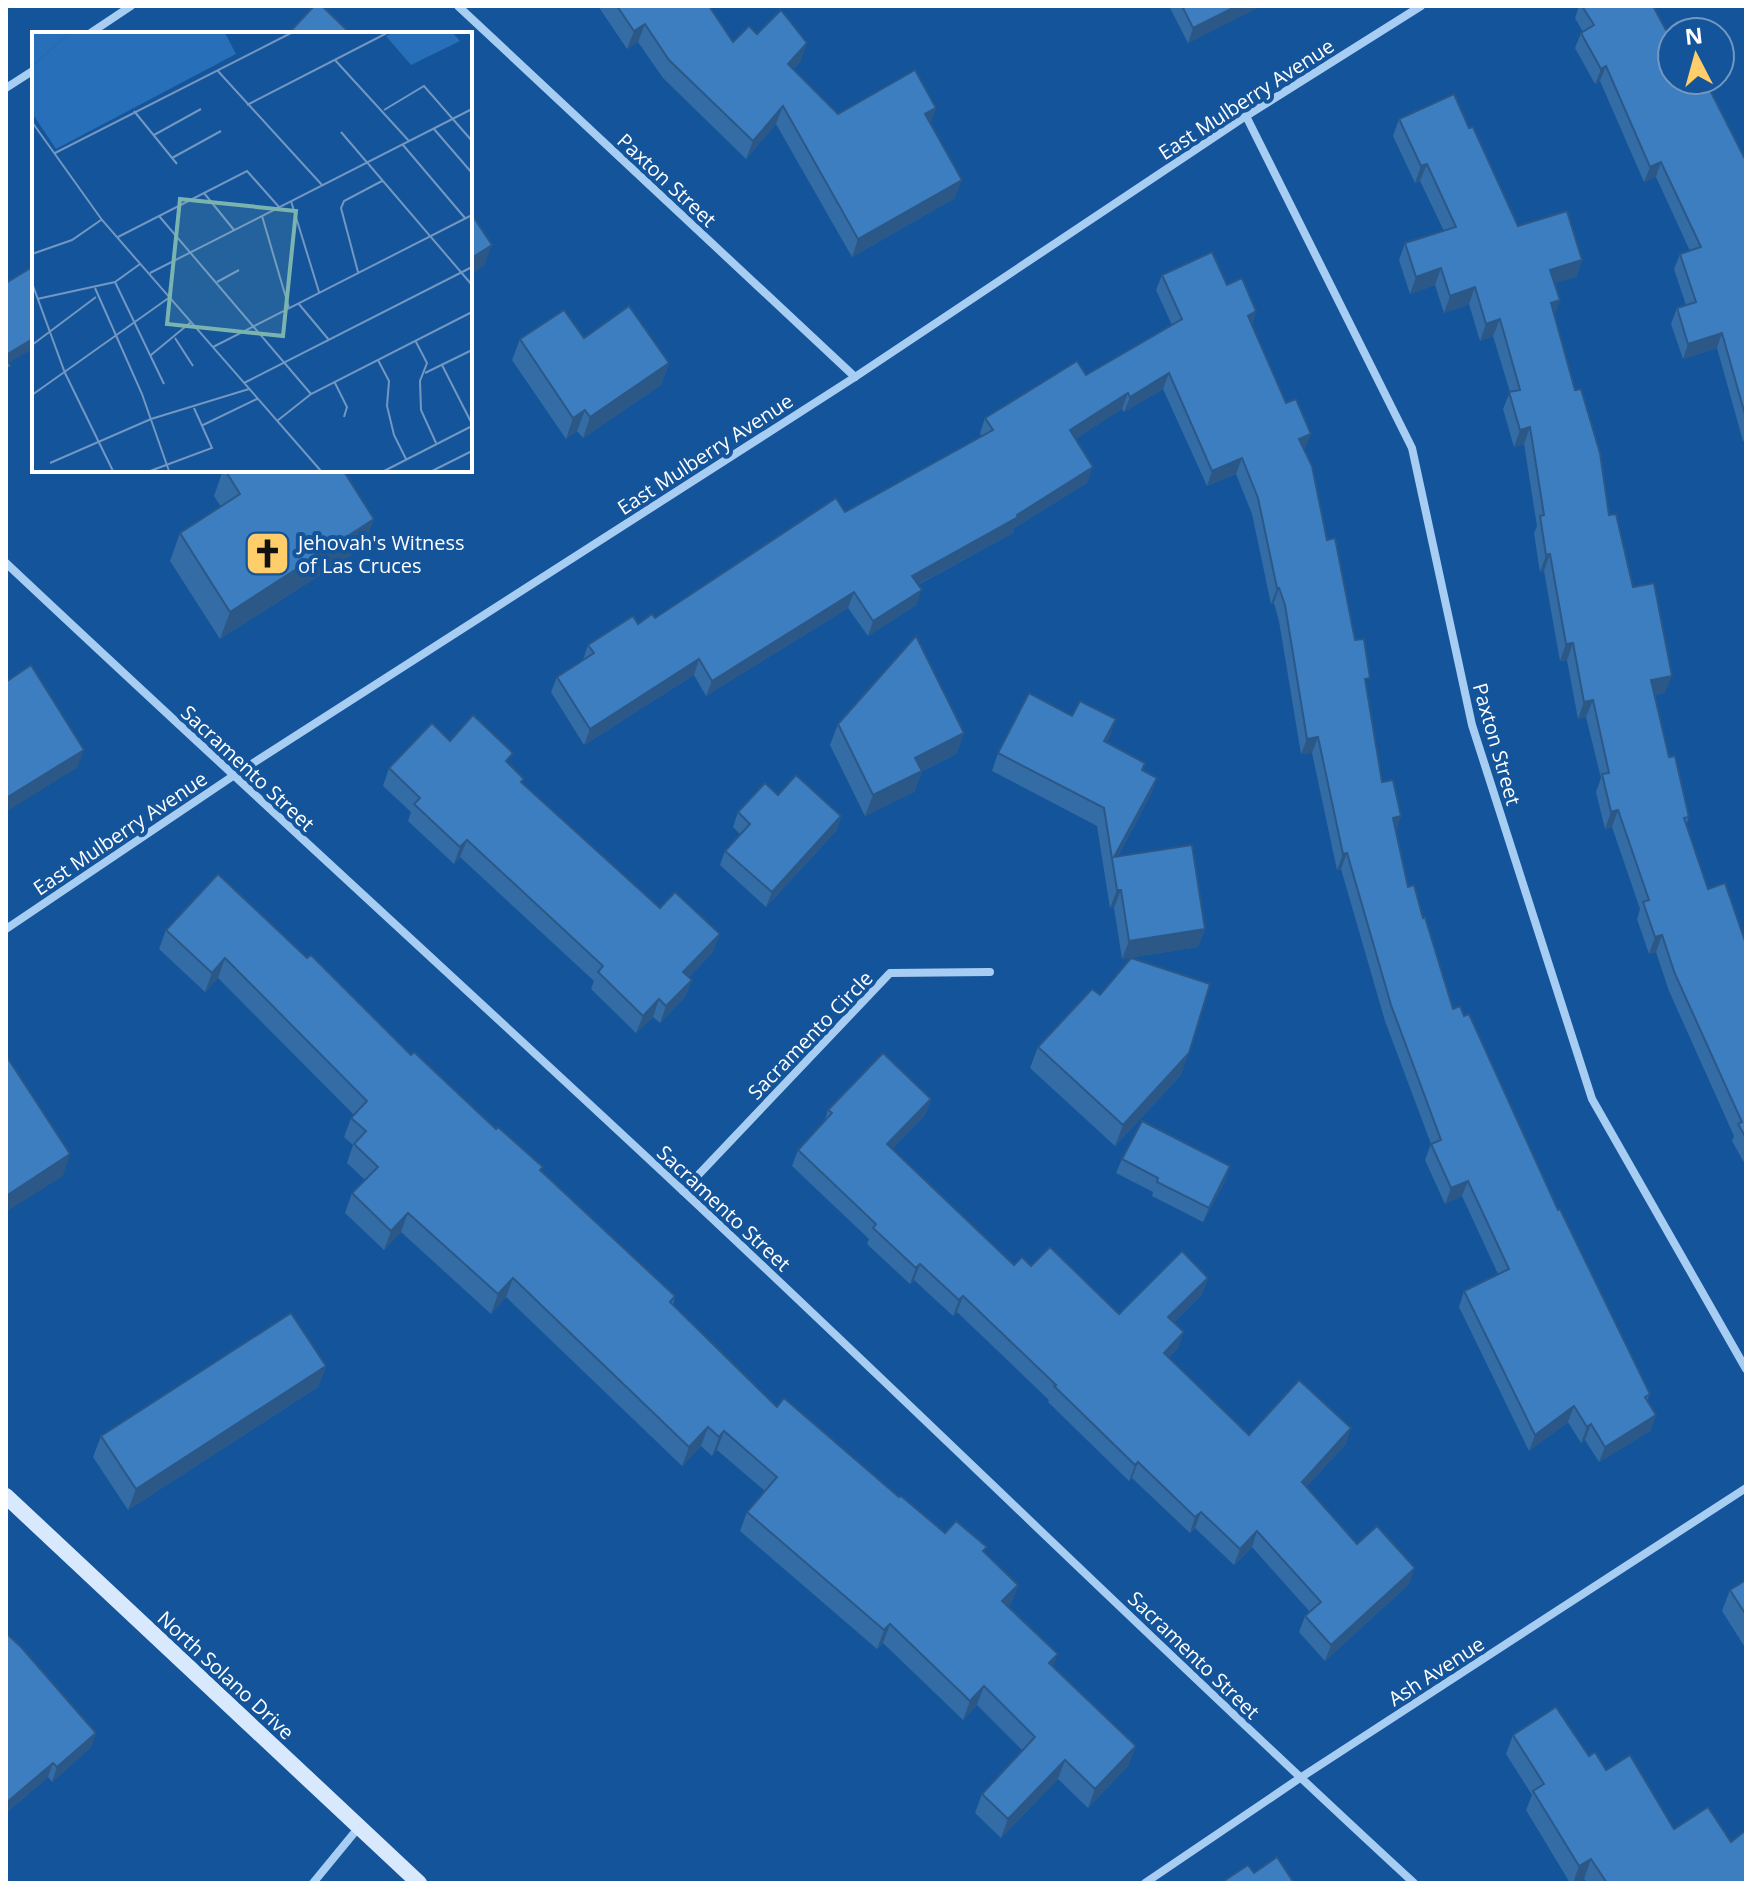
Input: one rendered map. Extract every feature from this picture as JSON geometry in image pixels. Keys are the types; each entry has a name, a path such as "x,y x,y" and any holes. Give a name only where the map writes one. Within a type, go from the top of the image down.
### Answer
{"main road":[{"name":"North Solano Drive","path":"6,1496 419,1883"}],"street":[{"path":"92,32 131,6"},
{"name":"Paxton Street","path":"458,6 855,377"},
{"name":"East Mulberry Avenue","path":"6,929 233,776 855,377 1246,116 1421,6"},
{"path":"6,88 32,71"},
{"name":"Paxton Street","path":"1246,116 1412,448 1472,725 1592,1099 1746,1369"},
{"name":"Sacramento Street","path":"6,563 683,1191 1414,1883"},
{"name":"Sacramento Circle","path":"683,1191 890,973 990,972"},
{"name":"Ash Avenue","path":"1145,1883 1300,1778 1746,1488"},
{"path":"313,1883 359,1827"}],"building":[{"path":"314,6 322,6 349,32 290,32"},
{"path":"617,6 709,6 733,42 749,26 757,34 781,10 807,43 788,64 838,114 915,70 936,108 925,114 962,180 858,239 783,106 753,141 669,60 645,24 634,31"},
{"path":"1182,6 1237,6 1193,28"},
{"path":"1582,6 1653,6 1658,16 1656,16 1656,96 1713,96 1746,161 1746,418 1722,333 1688,344 1677,308 1696,302 1680,254 1701,247 1661,162 1650,167 1606,66 1601,69 1581,33 1594,25"},
{"path":"1454,94 1469,128 1473,127 1518,226 1567,211 1582,260 1550,270 1560,300 1551,303 1575,390 1581,389 1600,453 1609,515 1616,514 1633,587 1654,583 1672,676 1651,680 1669,757 1675,756 1689,817 1684,818 1708,889 1725,883 1746,944 1746,1138 1738,1124 1742,1122 1675,974 1662,935 1655,937 1643,902 1649,900 1618,810 1611,812 1602,774 1609,773 1593,700 1584,702 1573,643 1566,644 1550,554 1546,555 1540,516 1544,515 1530,427 1520,430 1509,392 1520,390 1500,319 1486,324 1475,287 1450,296 1441,268 1416,277 1405,243 1456,227 1427,164 1421,166 1399,119"},
{"path":"472,215 492,245 472,258"},
{"path":"1212,252 1227,285 1242,278 1256,311 1248,316 1286,403 1296,399 1311,434 1299,439 1312,466 1327,540 1335,538 1355,640 1364,639 1370,678 1365,679 1382,782 1393,780 1401,816 1393,818 1408,887 1414,885 1453,1009 1460,1006 1464,1016 1469,1014 1558,1210 1650,1394 1645,1397 1656,1415 1605,1447 1591,1424 1587,1427 1574,1406 1535,1435 1464,1291 1509,1269 1468,1181 1451,1188 1431,1144 1441,1140 1391,1005 1347,853 1343,854 1318,737 1307,739 1285,605 1277,588 1258,498 1242,458 1212,471 1169,373 1130,397 1128,393 1070,430 1093,467 1018,517 912,576 922,590 873,621 854,592 712,681 699,659 590,729 557,677 594,653 588,645 633,616 638,624 652,614 655,618 836,498 845,512 993,430 985,418 1077,361 1086,375 1182,319 1162,275"},
{"path":"32,267 32,339 6,355 6,283"},
{"path":"629,306 669,363 590,417 585,410 573,418 520,339 564,310 584,338"},
{"name":"Jehovah's Witness of Las Cruces","path":"226,472 344,472 374,519 230,612 180,533 240,494"},
{"path":"916,636 964,733 915,758 922,771 873,795 838,724"},
{"path":"31,665 84,750 6,798 6,682"},
{"path":"1029,693 1072,716 1080,701 1116,719 1104,741 1145,763 1142,770 1157,778 1114,857 1192,845 1205,929 1129,941 1104,808 998,753"},
{"path":"473,715 513,753 506,761 524,779 521,782 660,908 675,892 720,934 683,972 692,980 666,1006 659,999 643,1016 598,972 603,966 467,840 460,847 414,804 420,798 389,768 432,723 450,741"},
{"path":"796,775 841,816 772,892 725,851 750,824 738,812 765,783 778,795"},
{"path":"218,874 307,958 311,955 411,1055 414,1052 496,1129 498,1127 543,1167 540,1170 675,1296 670,1302 777,1407 784,1398 945,1533 956,1521 987,1547 983,1551 1018,1585 1002,1601 1058,1654 1049,1663 1136,1746 1095,1789 1065,1760 1008,1819 982,1794 1035,1737 984,1686 970,1701 890,1624 884,1630 747,1512 777,1477 724,1431 719,1437 708,1427 689,1447 513,1278 498,1294 408,1213 391,1231 352,1193 378,1167 354,1144 366,1131 351,1118 367,1101 225,958 212,973 166,930"},
{"path":"1131,958 1210,984 1189,1053 1123,1125 1038,1047 1092,989 1100,995"},
{"path":"883,1053 931,1099 887,1144 1014,1265 1022,1257 1031,1266 1050,1247 1119,1314 1182,1251 1208,1278 1168,1317 1184,1332 1164,1353 1249,1435 1299,1380 1351,1428 1302,1482 1357,1544 1377,1526 1415,1568 1331,1645 1305,1616 1321,1602 1257,1531 1240,1549 1201,1512 1195,1517 1138,1462 1135,1465 963,1296 959,1300 920,1264 916,1268 873,1228 876,1224 798,1150 832,1113 828,1110"},
{"path":"6,1058 70,1154 6,1196"},
{"path":"1142,1121 1230,1166 1209,1208 1157,1182 1158,1178 1122,1159"},
{"path":"291,1313 326,1366 136,1489 101,1436"},
{"path":"1746,1580 1746,1615 1730,1590"},
{"path":"6,1633 96,1733 57,1767 53,1763 6,1803"},
{"path":"1556,1707 1589,1756 1595,1752 1606,1770 1630,1755 1674,1829 1708,1807 1731,1842 1746,1830 1746,1883 1607,1883 1591,1859 1579,1866 1533,1791 1544,1784 1513,1735"},
{"path":"1277,1857 1294,1883 1221,1883 1248,1865 1254,1873"}],"place":[{"name":"Jehovah's Witness of Las Cruces","path":"267,554"}]}
